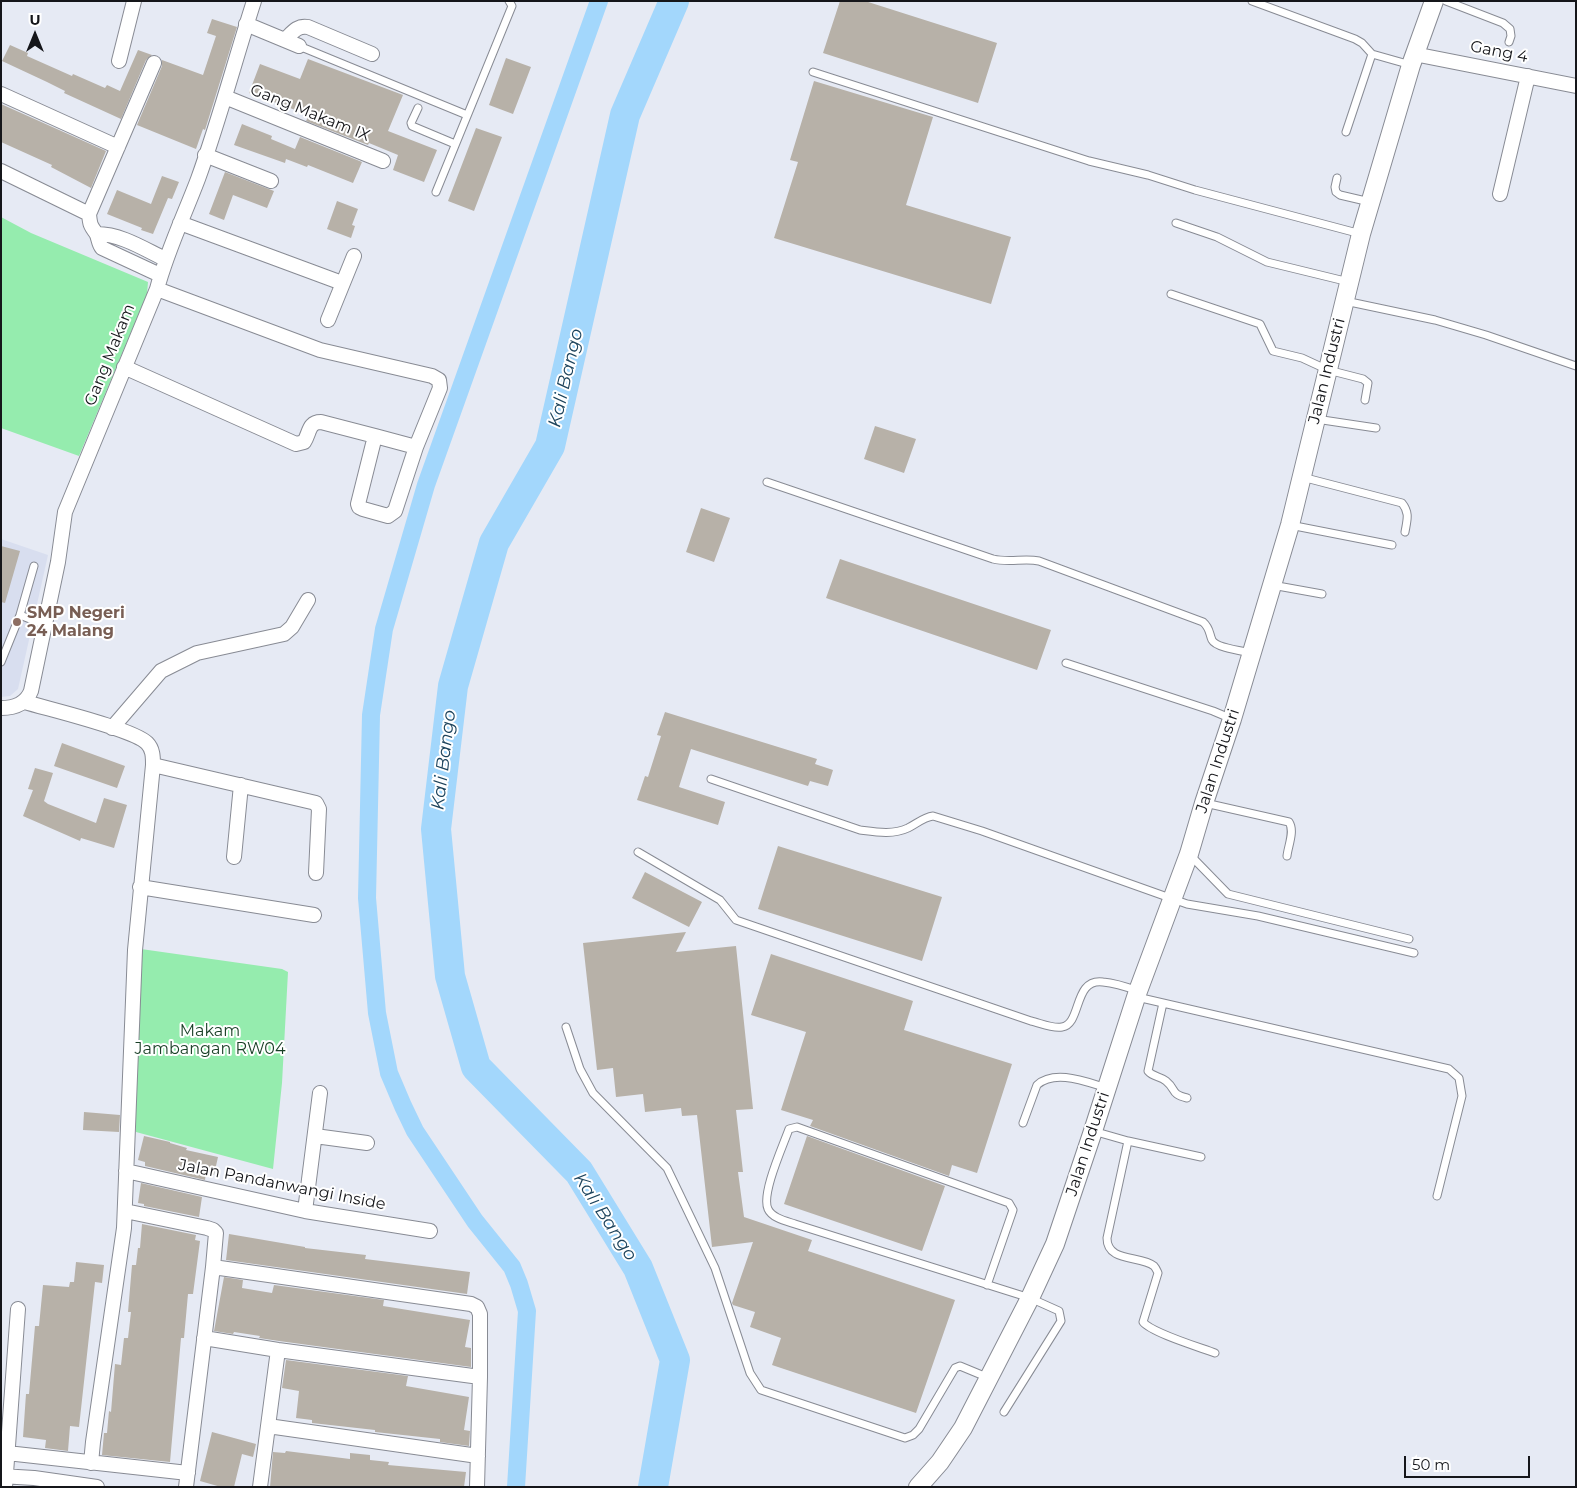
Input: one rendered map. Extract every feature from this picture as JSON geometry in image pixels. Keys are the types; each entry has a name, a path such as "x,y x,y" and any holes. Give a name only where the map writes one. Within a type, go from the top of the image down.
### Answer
{"street":[{"path":"119,61 134,1"},
{"name":"Gang Makam","path":"24,702 29,697 34,682 58,562 65,512 180,223 225,97 254,1"},
{"name":"Jalan Industri","path":"918,1487 940,1462 963,1428 1030,1298 1055,1244 1137,994 1189,854 1232,719 1290,525 1370,202 1413,60 1434,1"},
{"path":"246,24 299,46"},
{"path":"285,40 295,30 304,26 372,54"},
{"name":"Gang 4","path":"1413,60 1528,76 1576,86"},
{"path":"154,63 89,214 90,226 97,234 98,243 102,248 158,282 320,350 436,378 440,388 416,447 396,511 388,516 363,509 358,505 375,436"},
{"path":"1500,194 1528,76"},
{"path":"1,94 118,147"},
{"name":"Gang Makam IX","path":"225,97 383,161"},
{"path":"205,155 271,181"},
{"path":"1,171 89,214"},
{"path":"180,223 342,283"},
{"path":"97,234 108,234 121,238 165,259"},
{"path":"328,320 354,256"},
{"path":"124,367 296,444 304,442 311,424 321,422 416,447"},
{"path":"112,728 161,671 197,653 284,634 292,628 308,600"},
{"path":"1,708 14,707 24,702 112,728 146,742 153,755 135,950 125,1211 91,1463"},
{"path":"153,765 316,803 319,809 316,873"},
{"path":"234,857 241,785"},
{"path":"140,887 314,915"},
{"path":"305,1211 320,1093"},
{"path":"315,1136 367,1143"},
{"name":"Jalan Pandanwangi Inside","path":"126,1171 305,1211 430,1231"},
{"path":"125,1211 213,1230 216,1238 186,1487"},
{"path":"213,1267 474,1305 479,1309 480,1377 477,1487"},
{"path":"18,1309 4,1480 97,1487"},
{"path":"204,1338 278,1350 480,1377"},
{"path":"260,1487 278,1350"},
{"path":"268,1426 478,1456"},
{"path":"7,1453 188,1472"}],"lane":[{"path":"436,192 512,6 509,1"},
{"path":"1252,1 1355,39 1362,43 1372,54 1413,60"},
{"path":"1446,1 1503,23 1510,29 1511,36 1509,42"},
{"path":"299,46 467,115"},
{"path":"1346,132 1372,54"},
{"path":"813,72 1089,161 1148,174 1195,190 1361,234"},
{"path":"418,108 411,123 412,126 455,144"},
{"path":"1337,178 1335,187 1336,192 1340,195 1370,202"},
{"path":"1176,223 1217,237 1267,262 1349,282"},
{"path":"1171,294 1260,324 1273,351 1302,358 1328,370 1363,379 1368,383 1365,400"},
{"path":"1344,301 1435,320 1576,366"},
{"path":"1316,419 1376,428"},
{"path":"1302,477 1402,503 1408,514 1405,532"},
{"path":"767,482 1003,562 1039,561 1203,622 1207,625 1217,646 1252,653"},
{"path":"1290,525 1392,546"},
{"path":"1,662 20,616 34,566"},
{"path":"1272,585 1322,594"},
{"path":"20,616 45,625"},
{"path":"1066,663 1213,710 1232,719"},
{"path":"711,779 860,830 898,832 927,817 933,816 982,831 1187,904 1258,916 1414,953"},
{"path":"1204,803 1288,822 1291,826 1291,831 1286,856"},
{"path":"638,852 720,900 736,920 1031,1021 1061,1028 1066,1026 1070,1022 1083,990 1095,982 1102,981 1162,1003 1449,1069 1459,1078 1462,1096 1437,1196"},
{"path":"1189,854 1228,894 1409,939"},
{"path":"1162,1003 1148,1071 1151,1075 1165,1080 1178,1096 1187,1098"},
{"path":"566,1027 580,1069 593,1093 666,1168 708,1251 750,1373 761,1390 904,1438 913,1435 919,1429 955,1368 960,1366 988,1378"},
{"path":"1023,1123 1037,1084 1042,1081 1056,1076 1107,1088"},
{"path":"986,1285 1013,1210 1009,1202 797,1127 789,1130 767,1191 766,1204 771,1214 795,1224 986,1285 1030,1298 1059,1311 1061,1320 1004,1412"},
{"path":"1093,1131 1128,1141 1201,1156"},
{"path":"1128,1141 1107,1245 1112,1252 1154,1266 1158,1273 1144,1316 1143,1322 1146,1326 1215,1353"}],"shaded area":[{"name":"SMP Negeri 24 Malang","path":"1,539 48,555 18,689 10,696 1,697"}],"green space":[{"path":"1,217 31,233 148,282 147,294 79,456 1,428"},
{"name":"Makam Jambangan RW04","path":"141,949 282,969 288,972 282,1083 273,1169 136,1132 135,1070"}],"building":[{"path":"840,1 865,1 997,43 978,103 823,53"},
{"path":"212,19 237,27 205,130 203,129 196,149 137,125 162,66 162,60 203,75 216,36 207,33"},
{"path":"10,45 28,53 27,56 72,76 73,74 105,88 107,85 120,91 138,50 152,55 146,60 121,119 64,93 65,91 2,61"},
{"path":"506,58 531,67 513,114 489,105"},
{"path":"308,59 403,95 388,131 437,150 424,182 393,170 398,155 306,121 309,115 249,93 260,64 300,79"},
{"path":"814,81 933,117 906,205 1011,237 991,304 774,238 798,162 790,160"},
{"path":"1,104 106,151 91,188 51,167 52,165 1,142"},
{"path":"242,124 272,136 271,139 295,149 300,137 362,162 353,183 308,165 307,167 286,159 285,163 234,145"},
{"path":"476,128 502,137 474,211 448,201"},
{"path":"225,172 274,191 267,208 233,195 224,220 209,214"},
{"path":"162,176 179,182 172,199 168,198 153,234 107,214 117,190 151,204"},
{"path":"337,201 358,209 352,225 355,226 351,238 327,229"},
{"path":"875,426 916,439 904,473 864,459"},
{"path":"701,508 730,518 714,562 686,552"},
{"path":"1,546 20,551 5,603 1,602"},
{"path":"840,559 1051,630 1037,670 826,598"},
{"path":"665,712 817,759 815,764 833,770 828,786 810,781 808,786 691,749 679,787 725,802 718,825 637,800 645,776 648,777 661,736 657,735"},
{"path":"62,743 125,766 117,788 54,766"},
{"path":"35,768 53,773 44,801 48,804 96,823 104,798 127,805 114,848 81,838 80,841 23,816 33,790 28,789"},
{"path":"778,846 942,897 922,961 758,909"},
{"path":"645,872 702,902 689,927 632,898"},
{"path":"686,932 676,952 736,946 753,1109 736,1110 743,1172 738,1172 744,1217 812,1240 808,1251 955,1300 916,1413 772,1365 781,1338 750,1327 755,1312 732,1303 753,1242 712,1247 697,1115 682,1116 681,1108 645,1112 643,1094 616,1097 613,1068 597,1070 583,943"},
{"path":"771,954 913,1001 904,1030 1012,1064 977,1173 952,1165 949,1176 810,1126 813,1120 781,1110 806,1032 751,1015"},
{"path":"84,1112 120,1115 119,1132 83,1130"},
{"path":"144,1136 170,1142 187,1148 186,1150 218,1157 214,1175 206,1173 205,1180 145,1166 145,1162 138,1160"},
{"path":"807,1136 945,1186 922,1251 784,1204"},
{"path":"141,1183 202,1197 199,1217 144,1206 144,1204 138,1203"},
{"path":"142,1224 196,1235 195,1240 200,1241 193,1294 188,1294 184,1338 181,1338 170,1462 102,1455 104,1433 107,1433 109,1411 111,1412 115,1364 121,1365 124,1338 128,1338 131,1312 128,1312 132,1265 136,1265"},
{"path":"229,1234 305,1248 366,1255 365,1259 470,1272 467,1294 226,1260"},
{"path":"76,1262 104,1265 102,1283 95,1282 79,1427 70,1426 68,1451 45,1448 46,1440 23,1437 26,1394 29,1394 35,1326 39,1326 43,1285 69,1287 70,1282 74,1282"},
{"path":"224,1277 243,1280 242,1288 272,1293 274,1285 384,1300 383,1306 470,1320 465,1347 471,1348 471,1367 279,1341 234,1332 233,1334 214,1331"},
{"path":"286,1360 408,1376 406,1386 469,1397 464,1430 470,1431 469,1446 440,1442 440,1439 312,1423 312,1420 296,1418 299,1391 282,1388"},
{"path":"212,1432 256,1444 253,1457 242,1454 234,1487 221,1487 200,1481"},
{"path":"286,1451 350,1459 350,1453 370,1455 370,1460 389,1462 388,1465 466,1472 464,1487 270,1487 273,1452 285,1453"}],"waterway":[{"name":"Kali Bango","path":"516,1487 527,1311 512,1267 475,1221 415,1131 389,1073 377,1013 367,898 371,715 384,629 426,485 599,1"},
{"name":"Kali Bango","path":"653,1487 675,1360 638,1268 579,1172 476,1067 450,976 436,829 453,686 494,543 550,446 625,115 674,1"}],"place":[{"name":"SMP Negeri 24 Malang","path":"17,622"}]}
